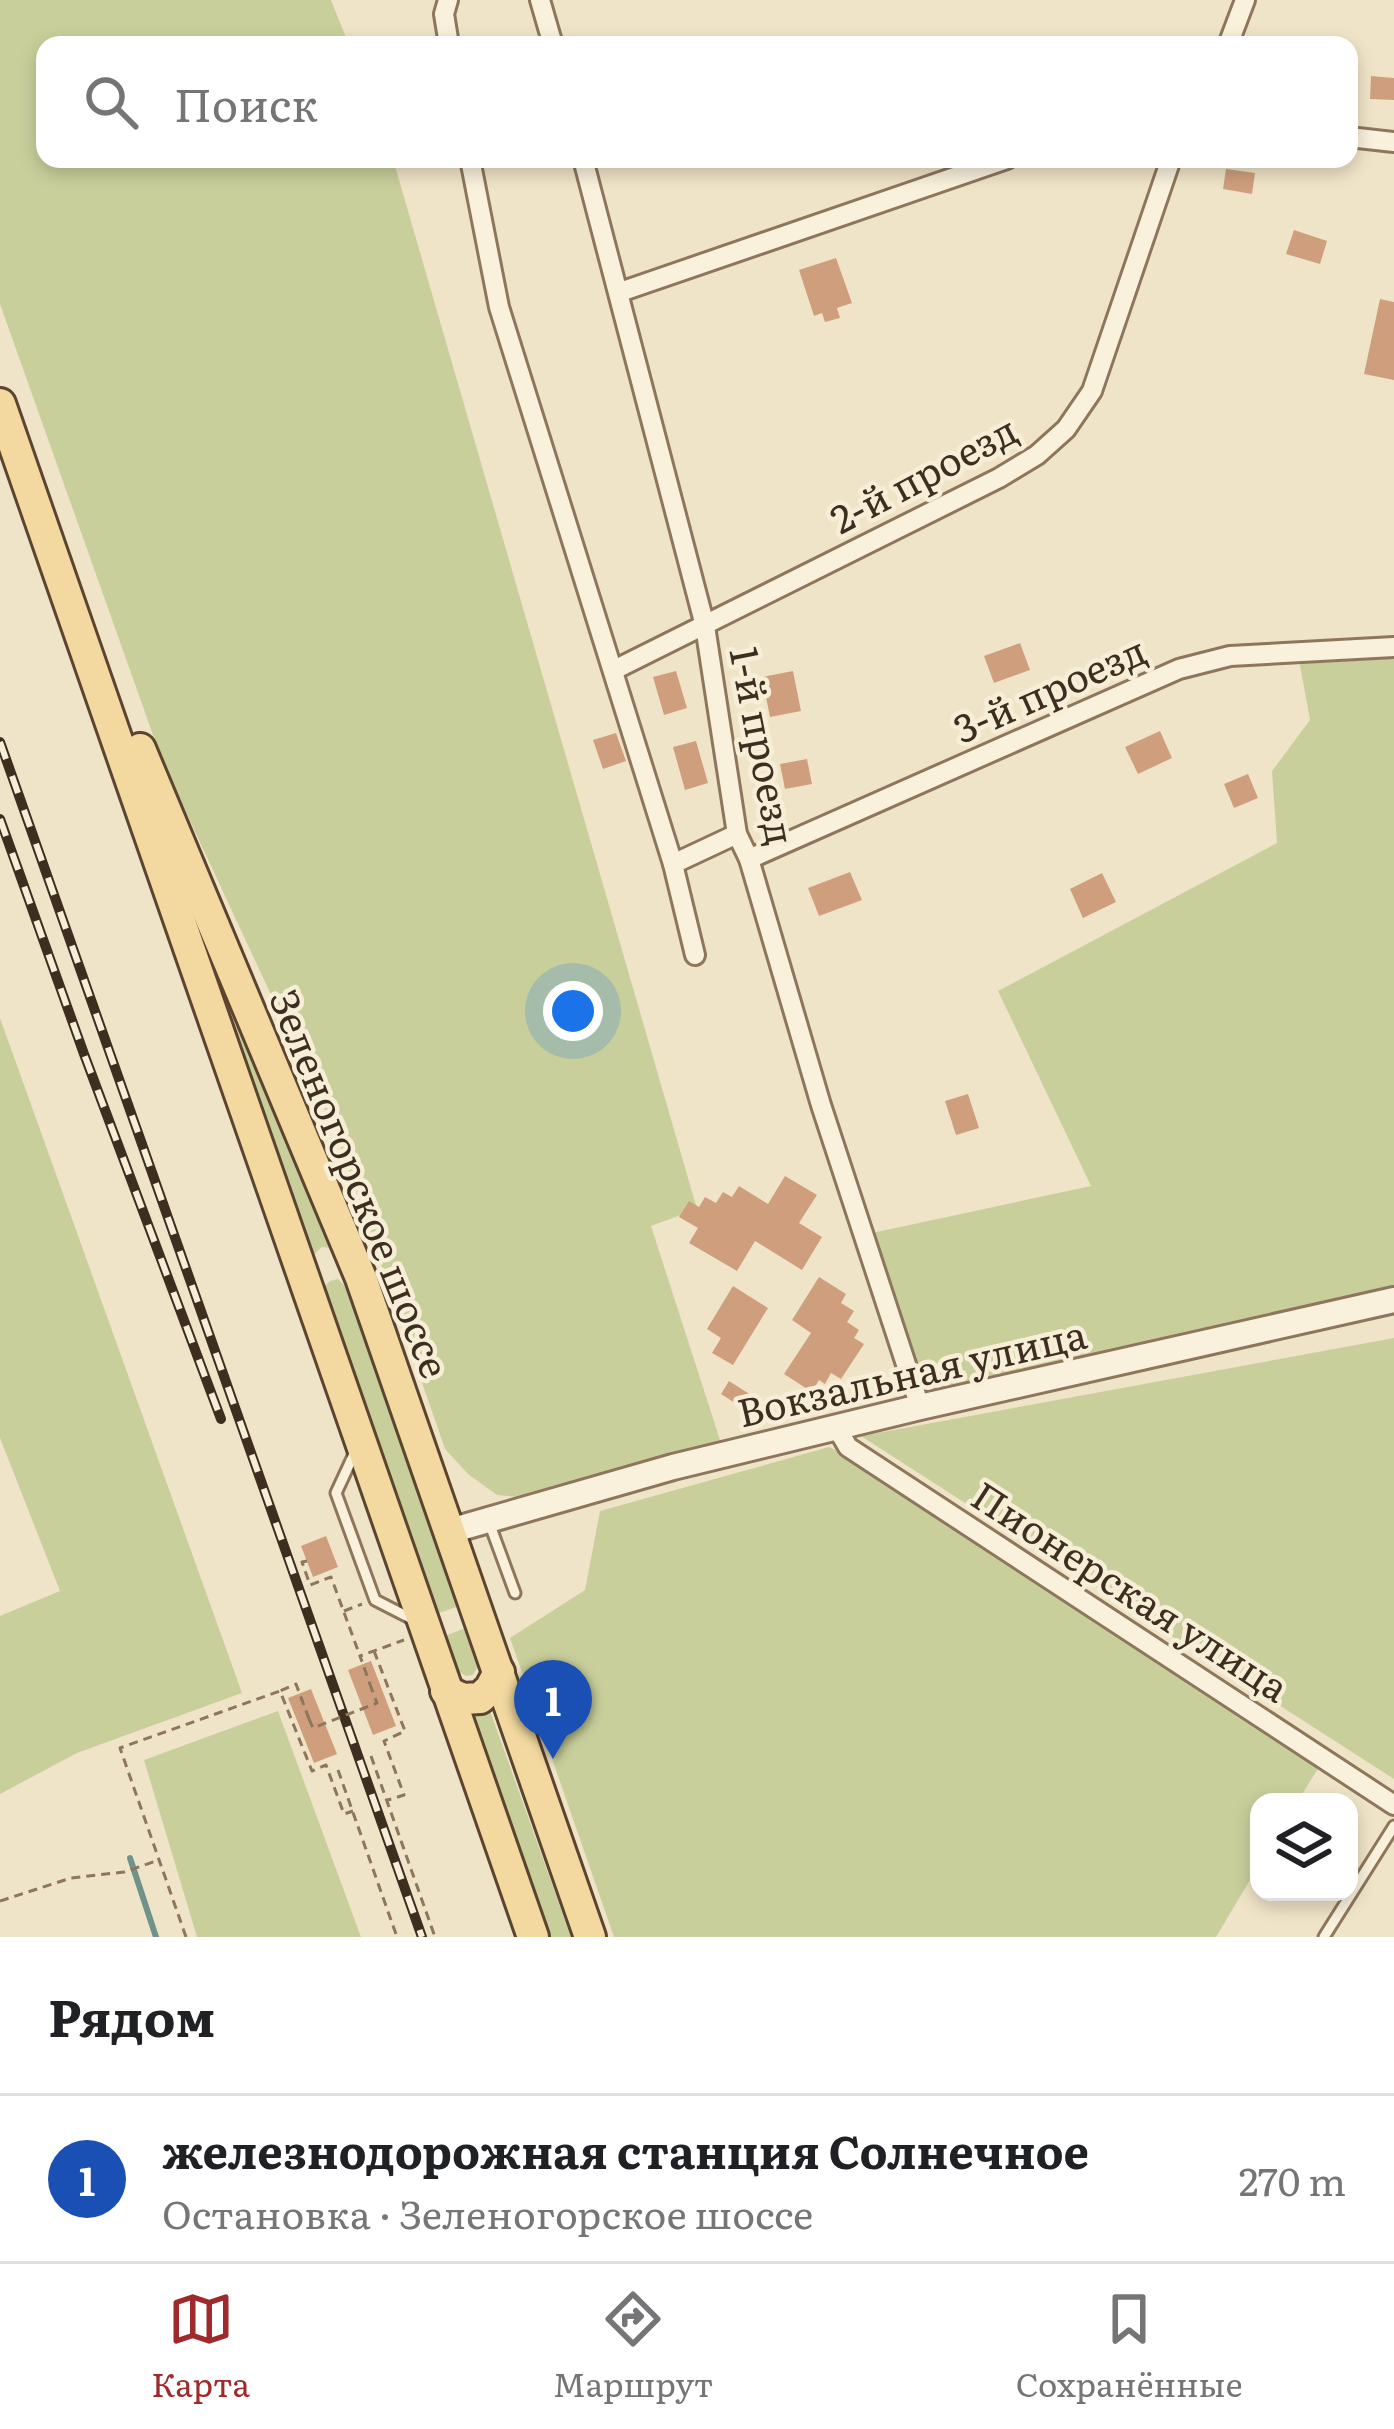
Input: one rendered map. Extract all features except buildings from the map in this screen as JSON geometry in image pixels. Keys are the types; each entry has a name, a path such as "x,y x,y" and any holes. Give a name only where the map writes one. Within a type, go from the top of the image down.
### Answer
{"main road":[{"name":"Зеленогорское шоссе","path":"0,404 533,1937"},
{"name":"Зеленогорское шоссе","path":"24,472 361,1278 590,1937"},
{"path":"311,1298 316,1275 327,1265 361,1278"},
{"path":"446,1691 463,1699 480,1698 499,1672"}],"street":[{"path":"448,0 444,14 448,36"},
{"path":"540,0 550,36"},
{"path":"1231,36 1245,0"},
{"path":"1358,138 1394,142"},
{"path":"472,168 499,307 673,864 695,956"},
{"name":"1-й проезд","path":"586,168 705,626 737,834 749,859 820,1105 920,1407"},
{"path":"620,292 981,168"},
{"name":"2-й проезд","path":"614,670 999,478 1037,455 1066,429 1091,391 1168,168"},
{"name":"3-й проезд","path":"749,859 1179,669 1230,656 1394,647"},
{"path":"673,864 737,834"},
{"name":"Вокзальная улица","path":"450,1531 673,1467 1394,1300"},
{"name":"Пионерская улица","path":"837,1428 848,1447 1394,1805"}],"lane":[{"path":"360,1442 336,1493 375,1600 424,1629"},
{"path":"489,1522 515,1593"},
{"path":"1324,1937 1394,1826"}],"path":[{"path":"186,1937 120,1748 296,1684 313,1728 377,1703 332,1577 310,1585 302,1562 307,1561"},
{"path":"344,1611 375,1600"},
{"path":"360,1656 424,1629"},
{"path":"374,1652 405,1732 384,1741 404,1795 387,1801"},
{"path":"280,1691 312,1771 326,1765 344,1814 353,1811"},
{"path":"371,1756 435,1937"},
{"path":"338,1770 397,1937"},
{"path":"0,1901 71,1878 124,1872 161,1859"}],"green space":[{"path":"0,0 331,0 345,36 36,36 36,168 396,168 697,1209 651,1226 721,1443 530,1498 497,1495 445,1449 336,1134 163,763 0,304"},
{"path":"1394,649 1394,1297 925,1394 872,1233 1091,1186 998,991 1277,843 1272,771 1310,720 1299,660"},
{"path":"231,1015 266,1078 332,1248 322,1247 310,1258 226,1018"},
{"path":"0,1018 242,1693 77,1753 0,1794 0,1616 60,1591 0,1438"},
{"path":"338,1279 345,1286 459,1606 436,1614 325,1295 325,1286"},
{"path":"1394,1338 1394,1779 861,1436"},
{"path":"829,1447 856,1459 1321,1764 1303,1793 1250,1793 1250,1880 1216,1937 614,1937 510,1638 585,1590 600,1511"},
{"path":"465,1628 479,1664 473,1675 466,1676 459,1672 445,1636"},
{"path":"489,1708 571,1937 547,1937 468,1715"},
{"path":"278,1711 361,1937 197,1937 144,1760"}],"waterway":[{"path":"130,1858 156,1937"}],"railway":[{"path":"0,742 422,1937"},
{"path":"0,819 221,1419"}],"place":[{"name":"железнодорожная станция Солнечное","path":"553,1759"}]}
